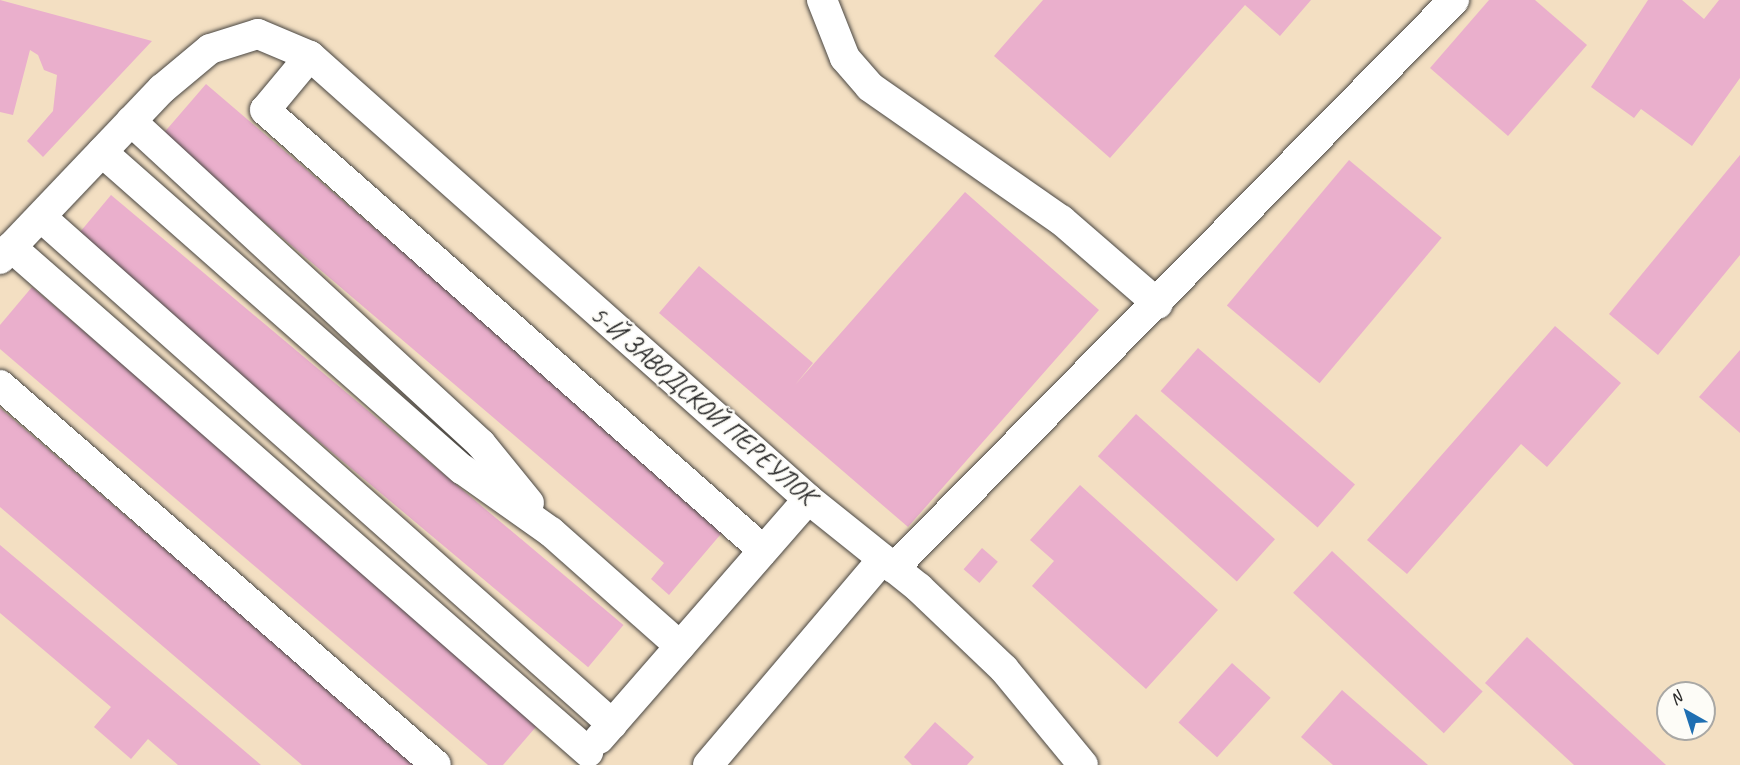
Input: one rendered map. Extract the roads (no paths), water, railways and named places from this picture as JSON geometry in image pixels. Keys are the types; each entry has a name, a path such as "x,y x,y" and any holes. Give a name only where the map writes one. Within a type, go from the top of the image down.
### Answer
{"lane":[{"path":"822,0 845,58 870,87 1062,220 1158,304"},
{"path":"708,765 889,564 1158,304 1454,0"},
{"name":"5-Й ЗАВОДСКОЙ ПЕРЕУЛОК","path":"6,253 131,121 210,49 258,34 310,56 808,499 889,564 1004,669 1083,765"},
{"path":"310,56 265,110 764,550"},
{"path":"131,121 481,444 551,531"},
{"path":"102,152 462,469 551,531 680,646"},
{"path":"41,217 612,724"},
{"path":"6,253 582,758 808,499"},
{"path":"0,385 436,765"}]}
